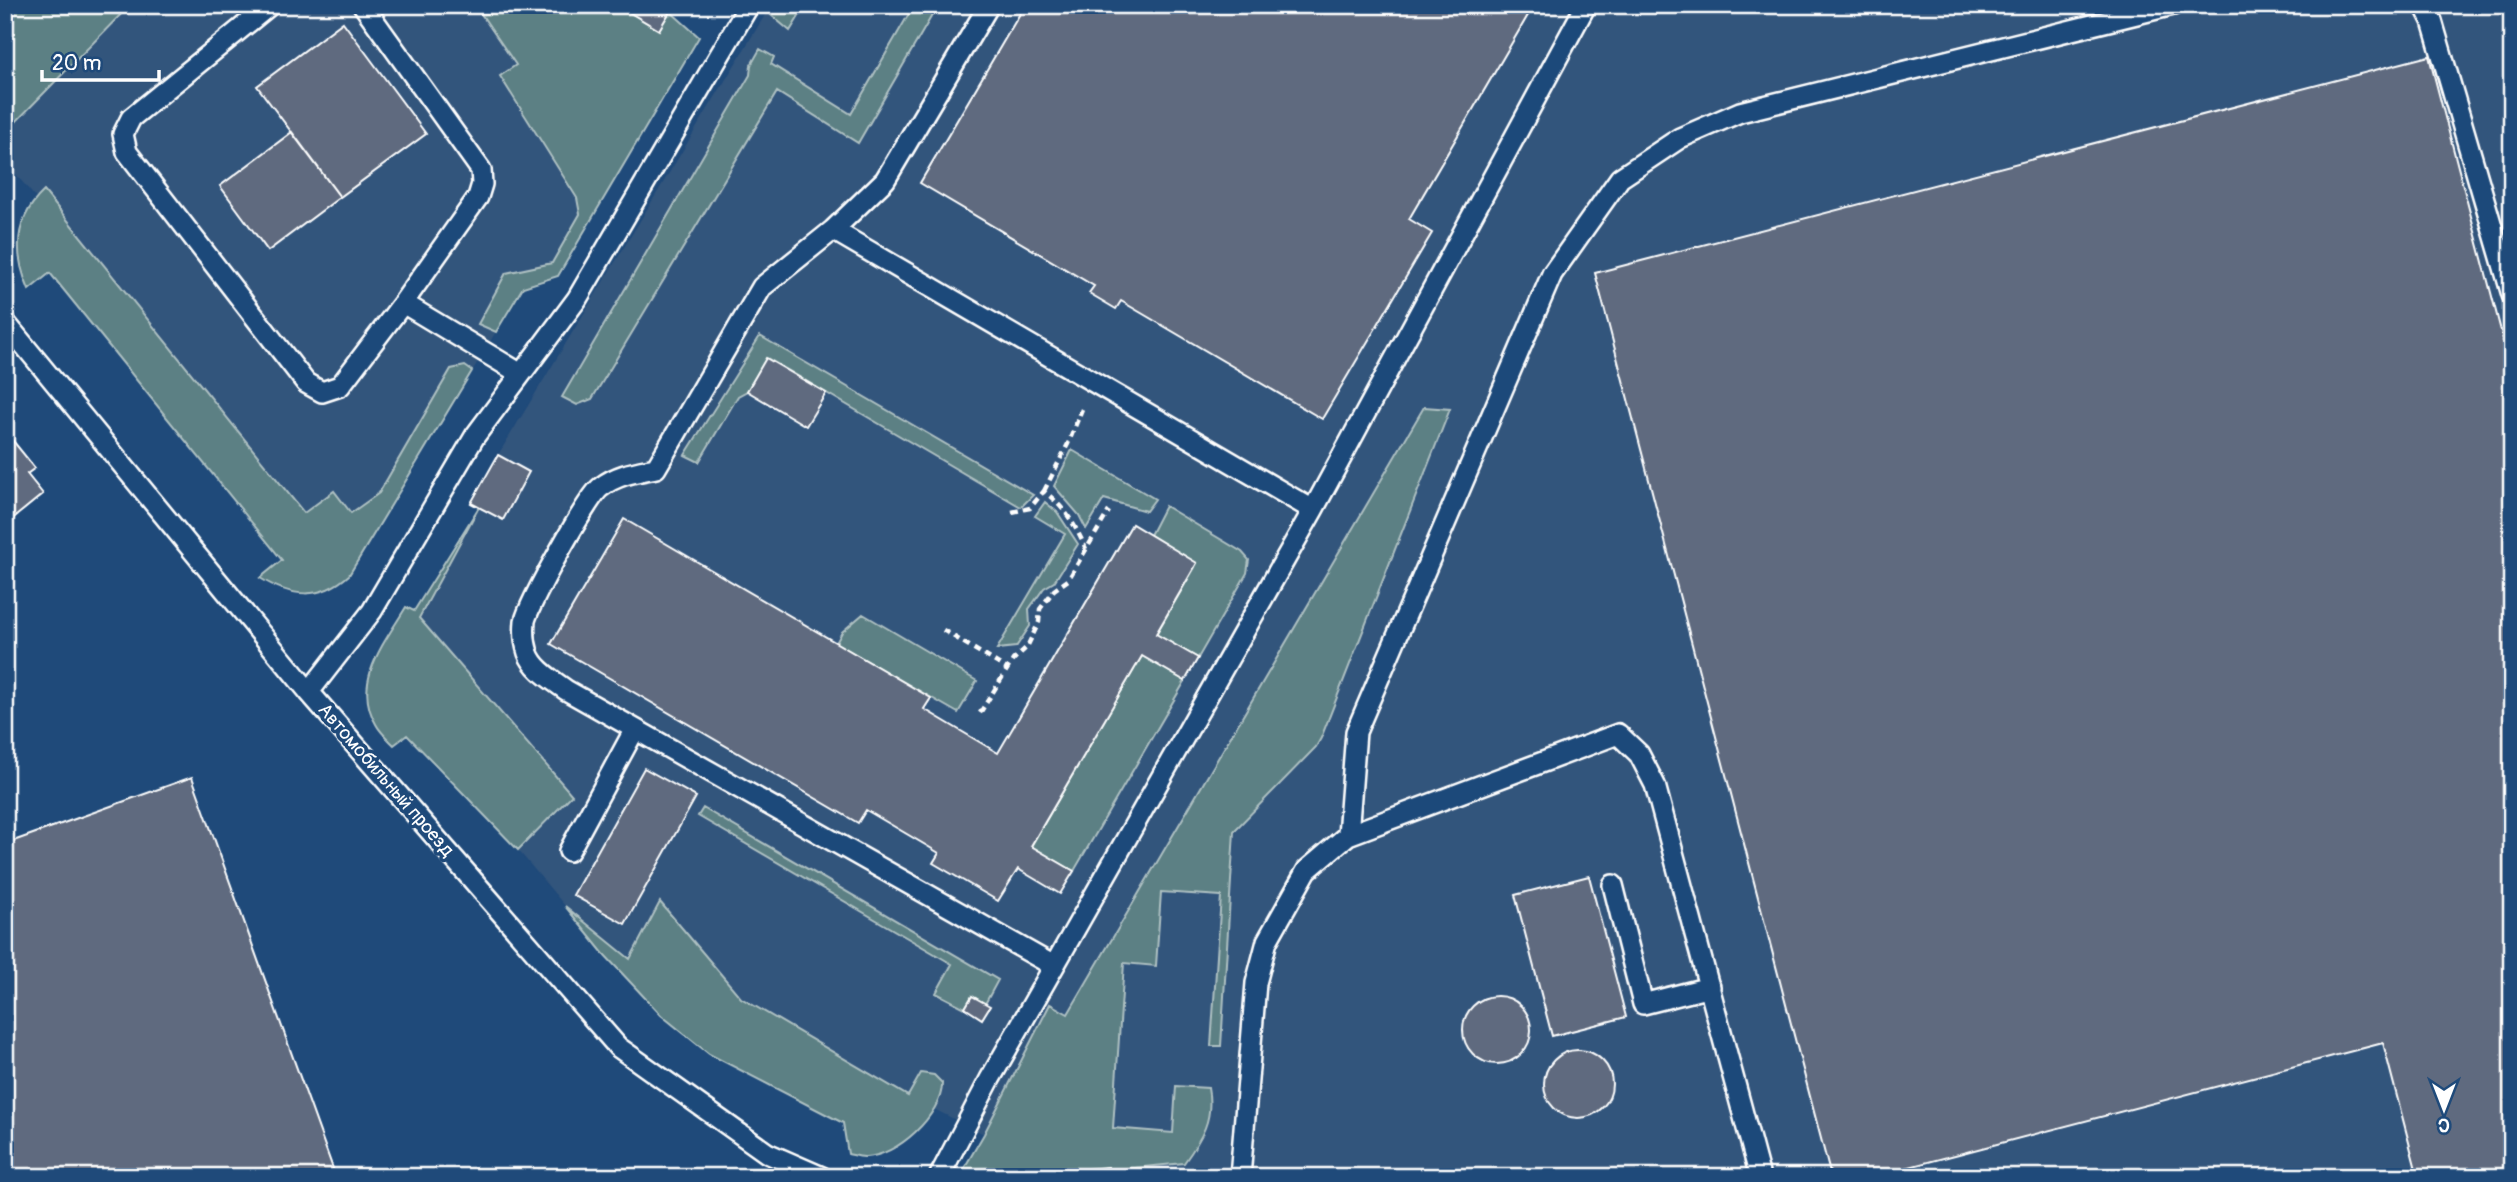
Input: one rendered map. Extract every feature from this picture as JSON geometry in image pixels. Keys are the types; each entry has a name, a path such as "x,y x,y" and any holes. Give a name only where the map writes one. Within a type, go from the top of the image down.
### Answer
{"lane":[{"path":"270,5 131,118 123,134 127,152 306,383 321,392 340,386 478,197 482,184 481,170 363,5"},
{"path":"309,692 372,611 475,436 577,299 749,5"},
{"path":"989,5 885,180 832,230 762,287 656,468 618,476 598,489 534,596 525,622 525,637 528,654 538,669 566,690 1054,966"},
{"path":"939,1177 990,1079 1313,510 1586,5"},
{"path":"1348,835 1356,732 1552,274 1620,178 1680,138 1740,112 2173,5"},
{"path":"2424,5 2432,21 2512,295"},
{"path":"832,230 1313,510"},
{"path":"403,303 521,374"},
{"name":"Автомобильный проезд","path":"5,323 309,692 618,1047 767,1153 822,1177"},
{"path":"569,851 635,729"},
{"path":"1240,1177 1256,983 1267,941 1307,870 1348,835 1618,734 1639,754 1656,785 1760,1177"},
{"path":"1613,885 1643,1004 1710,987"},
{"path":"767,1153 788,1177"}],"path":[{"path":"1012,512 1030,508 1044,491 1068,444 1093,382"},
{"path":"1044,491 1061,505 1073,522 1086,550"},
{"path":"980,713 1013,660 1027,647 1039,622 1040,609 1054,590 1068,580 1109,511"},
{"path":"943,629 1007,670"}],"shaded area":[{"path":"130,5 475,5 516,65 500,76 577,198 580,214 552,263 523,287 349,575 5,161 5,133"},
{"path":"771,5 2512,5 2512,1177 1067,1177 1066,1171 1008,1117 984,1134 908,1096 741,998 661,903 630,959 565,906 518,850 571,795 419,618 479,508 498,455"}],"green space":[{"path":"5,5 130,5 5,133"},
{"path":"475,5 617,5 659,30 670,11 699,37 558,276 523,287 496,332 478,324 506,273 552,263 580,214 577,198 500,76 516,65"},
{"path":"777,5 806,5 790,31 771,15"},
{"path":"914,5 938,5 858,143 777,92 592,399 577,405 562,397 750,75 751,65 760,49 774,57 771,64 851,114"},
{"path":"44,191 304,513 334,491 351,513 379,493 451,369 465,366 472,371 349,575 327,589 305,593 283,589 260,578 282,560 50,273 29,290 20,263 19,237 27,213"},
{"path":"760,336 1033,495 1021,507 767,358 747,391 738,396 699,462 685,455"},
{"path":"1424,407 1450,409 1321,738 1316,747 1234,831 1221,1046 1211,1046 1221,896 1161,892 1156,966 1124,963 1113,1128 1173,1133 1176,1086 1208,1088 1208,1119 1196,1145 1184,1163 1044,1177 959,1177 984,1134 1050,1004 1068,1014"},
{"path":"1072,450 1155,499 1146,511 1104,499 1086,529 1079,515 1054,486"},
{"path":"1045,502 1057,512 1078,544 1054,582 1044,588 1029,609 1030,626 1016,647 997,649 1065,534 1035,516"},
{"path":"1165,506 1242,552 1249,560 1247,573 1198,658 1156,634 1195,567 1150,535"},
{"path":"479,507 419,618 572,795 518,850 407,735 394,745 387,738 376,724 369,708 367,693 374,663 389,634 406,607 414,611"},
{"path":"863,614 977,681 958,713 836,643 842,632"},
{"path":"1142,656 1185,681 1074,871 1031,846"},
{"path":"703,808 998,980 985,1004 972,996 965,1008 936,993 952,964 698,816"},
{"path":"660,902 741,998 908,1096 921,1073 934,1075 942,1083 940,1095 926,1120 903,1142 890,1150 864,1157 848,1154 843,1123 709,1054 661,1015 603,953 565,906 630,959"}],"building":[{"path":"617,5 674,5 659,30"},
{"path":"1025,5 1534,5 1409,219 1432,233 1322,419 1121,301 1116,309 1089,293 1094,286 920,183"},
{"path":"343,22 426,134 340,197 257,86"},
{"path":"2429,56 2512,373 2512,1177 2418,1177 2383,1043 1871,1177 1831,1177 1595,273"},
{"path":"292,132 340,197 268,251 220,186"},
{"path":"766,358 826,393 806,426 747,391"},
{"path":"5,431 35,468 27,474 43,494 5,525"},
{"path":"498,455 529,472 503,520 471,503"},
{"path":"624,519 931,698 924,709 998,753 1132,524 1197,563 1156,634 1198,658 1185,681 1142,656 1031,846 1074,871 1060,894 1018,869 998,901 933,863 939,853 866,810 858,823 551,644"},
{"path":"644,768 696,797 625,924 573,895"},
{"path":"192,777 336,1177 5,1177 5,844"},
{"path":"1589,876 1626,1017 1552,1036 1515,895"},
{"path":"972,996 990,1006 982,1019 965,1008"},
{"path":"1497,996 1510,998 1521,1006 1529,1017 1529,1043 1521,1054 1510,1062 1497,1064 1484,1062 1473,1054 1465,1043 1463,1030 1465,1017 1473,1006 1484,998"},
{"path":"1585,1050 1606,1065 1612,1077 1610,1097 1602,1108 1585,1118 1571,1118 1554,1108 1546,1097 1544,1077 1554,1060 1565,1052"},
{"path":"1108,1167 1110,1177 1067,1177 1066,1171"}]}
